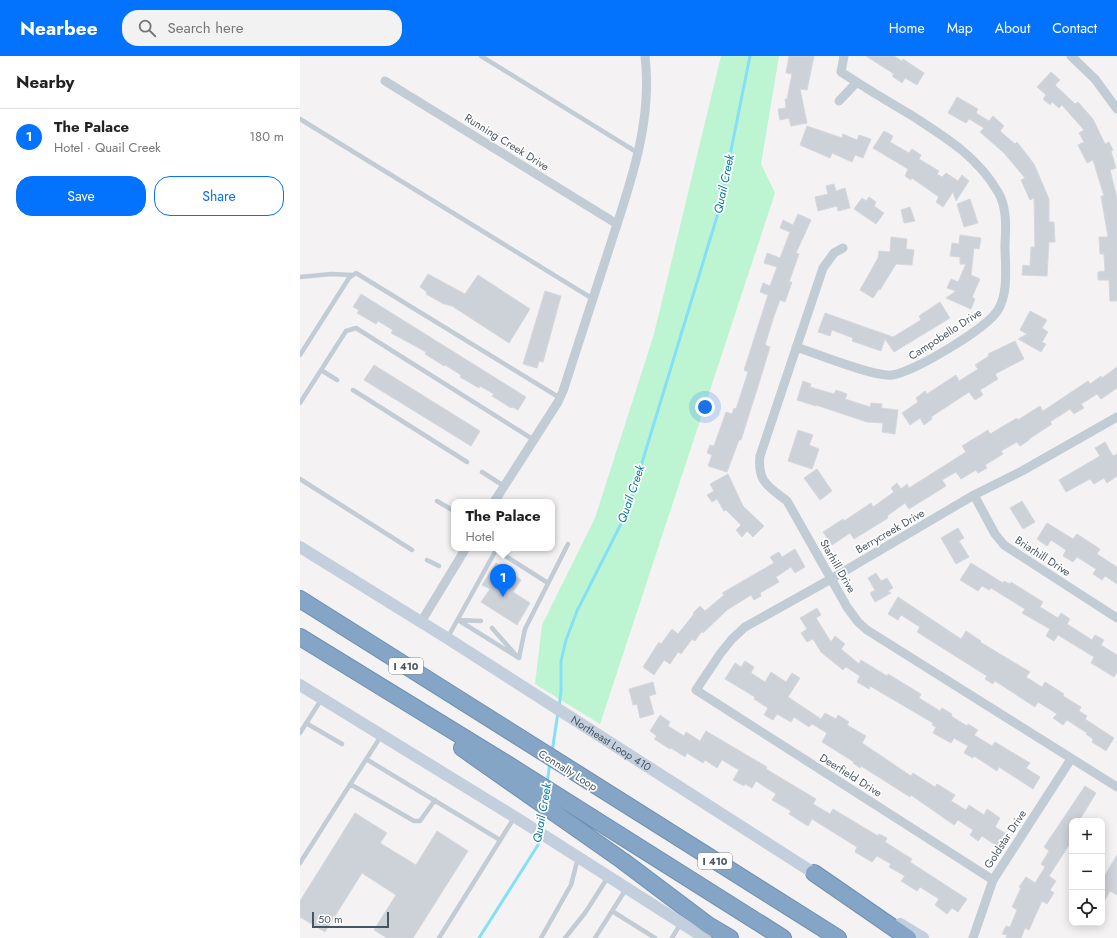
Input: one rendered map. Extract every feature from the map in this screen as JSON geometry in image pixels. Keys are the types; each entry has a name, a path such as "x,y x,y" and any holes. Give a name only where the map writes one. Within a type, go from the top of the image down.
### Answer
{"highway":[{"name":"Connally Loop","path":"300,599 838,938"},
{"name":"I 410","path":"300,637 346,665 504,770 593,818 783,938"},
{"path":"504,770 585,834 665,894 730,938"},
{"path":"814,873 908,938"}],"main road":[{"name":"Northeast Loop 410","path":"300,547 447,638 538,698 814,873 923,938"},
{"path":"300,685 519,819 681,923 700,937"}],"street":[{"path":"496,499 560,398 617,224 643,133 647,102 645,56"},
{"name":"Campobello Drive","path":"796,347 874,373 890,376 912,369 988,322 998,309 1004,294 1005,214 999,193 976,162 951,140 841,72 844,56"},
{"path":"1071,56 1095,79 1117,109"},
{"name":"Running Creek Drive","path":"385,81 617,224"},
{"path":"839,101 857,82"},
{"name":"Starhill Drive","path":"843,248 834,254 823,268 760,456 759,468 763,481 774,492 787,501 831,579 858,622 867,630 1117,787"},
{"name":"Berrycreek Drive","path":"696,690 720,654 745,626 831,579 974,495 1022,471 1117,417"},
{"name":"Briarhill Drive","path":"974,495 995,534 1004,545 1117,618"},
{"path":"421,622 464,551"},
{"name":"Deerfield Drive","path":"696,690 993,880"},
{"name":"Goldstar Drive","path":"973,938 993,880 1071,759"}],"lane":[{"path":"481,56 638,153"},
{"path":"300,119 593,299"},
{"path":"300,277 332,274 353,275 356,273 560,398"},
{"path":"300,355 349,278 353,275"},
{"path":"300,403 346,331 356,328 534,440"},
{"path":"321,370 337,380"},
{"path":"353,390 467,462"},
{"path":"482,472 504,486"},
{"path":"300,479 412,550"},
{"path":"437,501 451,509"},
{"path":"519,658 525,629 568,544"},
{"path":"447,638 496,551"},
{"path":"500,551 548,584"},
{"path":"427,560 439,566"},
{"path":"458,620 519,658"},
{"path":"458,620 481,621"},
{"path":"492,628 519,658"},
{"path":"300,733 322,698"},
{"path":"306,723 342,744"},
{"path":"300,863 382,735"},
{"path":"366,759 500,840"},
{"path":"350,784 414,821 420,820 424,817 435,800"},
{"path":"438,938 500,840 519,819"},
{"path":"541,938 570,885 578,858"},
{"path":"565,938 585,913 608,877"},
{"path":"595,938 626,889"},
{"path":"612,911 655,938"},
{"path":"672,938 681,923"}],"green space":[{"path":"721,56 779,56 761,164 775,193 600,724 535,684 542,625 595,518 654,334"}],"building":[{"path":"789,56 814,56 807,90 800,89 807,123 791,126 789,118 780,120 778,109 786,108 785,99 787,99 792,74 786,73"},
{"path":"866,56 894,56 902,61 903,59 924,73 917,85 905,78 902,83 892,76 894,74"},
{"path":"1051,72 1060,80 1055,85 1075,104 1078,102 1093,119 1105,144 1109,142 1113,150 1111,151 1116,168 1110,170 1117,198 1117,301 1110,301 1109,280 1098,280 1098,272 1105,271 1104,254 1100,254 1099,237 1108,237 1101,196 1104,196 1093,160 1087,163 1078,145 1084,142 1079,133 1084,130 1062,105 1059,108 1052,102 1050,105 1043,99 1046,95 1037,87"},
{"path":"957,97 978,109 976,113 989,121 993,116 1004,126 1000,131 1015,144 1017,142 1034,164 1049,199 1049,222 1054,222 1055,242 1049,242 1047,276 1022,275 1023,265 1030,266 1031,247 1035,247 1034,198 1030,200 1021,180 1025,178 1004,153 980,132 984,128 969,119 966,123 948,113"},
{"path":"807,126 842,138 843,134 857,140 859,135 871,139 863,158 855,155 852,162 832,153 830,158 800,145"},
{"path":"884,131 893,136 890,142 909,153 912,149 921,155 919,159 939,171 937,174 942,177 946,173 958,181 962,175 969,181 956,201 953,192 943,207 936,202 939,197 912,178 911,180 905,176 908,169 873,148"},
{"path":"834,184 836,191 845,188 850,208 838,211 837,206 818,211 815,197 828,194 826,186"},
{"path":"869,197 876,202 874,206 884,213 876,224 854,209 862,198 866,201"},
{"path":"970,199 978,223 964,227 957,204"},
{"path":"910,207 915,221 904,223 901,210"},
{"path":"798,214 811,220 796,253 799,254 789,282 792,282 785,302 780,300 774,316 765,345 770,347 741,440 739,440 727,472 708,466 712,455 707,453 710,445 714,446 726,412 732,414 734,408 736,409 748,372 744,370 768,295 760,292 763,283 770,286 777,267 764,263 767,253 780,258 790,232 780,228 783,220 793,225"},
{"path":"960,235 981,238 979,249 974,248 971,275 980,279 972,297 975,299 971,309 946,298 956,291 947,288 951,279 958,282 966,264 960,264 960,257 950,256 952,243 959,244"},
{"path":"891,237 907,239 906,249 914,250 912,265 896,264 880,290 879,289 873,298 860,290 878,258 879,251 890,252"},
{"path":"428,274 465,294 478,275 530,309 509,343 452,306 444,304 426,294 427,292 420,287"},
{"path":"545,291 561,296 543,362 539,361 537,368 523,364"},
{"path":"361,294 526,397 518,410 512,407 511,408 492,396 494,394 480,386 479,388 460,377 461,375 425,354 426,352 391,333 393,330 378,321 376,324 357,313 359,310 353,307"},
{"path":"940,302 950,318 894,352 885,339 881,351 852,341 853,338 832,330 830,336 818,332 825,313 893,337 921,320 919,316"},
{"path":"1030,311 1047,320 1042,328 1048,332 1042,342 1046,344 1041,352 1018,339 1027,334 1020,330"},
{"path":"1015,341 1024,359 995,374 998,379 980,390 983,395 975,400 969,392 931,417 932,419 924,425 920,418 910,425 902,413 918,402 916,398 925,391 927,394 956,375 959,381 978,369 975,365 989,356 988,354"},
{"path":"374,365 480,431 471,446 364,380"},
{"path":"1117,367 1117,388 1101,399 1097,394 1081,404 1084,408 1074,414 1070,409 1050,422 1052,424 1020,446 1017,442 1001,451 1003,454 985,465 987,468 978,473 976,470 961,479 956,472 942,480 946,486 909,509 905,503 887,516 888,518 854,539 850,533 832,545 823,532 843,519 844,521 871,503 873,507 894,492 891,488 897,483 901,489 907,484 909,488 966,452 962,446 988,430 990,434 1017,418 1018,420 1040,406 1043,411 1088,381 1090,384 1101,376 1102,378"},
{"path":"803,381 811,384 810,387 834,394 836,390 847,394 845,399 870,407 871,403 882,404 881,408 898,410 895,434 882,432 883,423 867,422 797,400"},
{"path":"798,430 813,435 809,445 819,449 812,469 788,461"},
{"path":"1105,442 1113,456 1117,454 1117,476 1107,483 1104,478 1094,484 1090,479 1066,492 1059,480 1100,456 1095,448"},
{"path":"817,469 832,491 820,500 804,478"},
{"path":"728,474 743,506 764,526 753,537 747,531 742,537 736,530 741,525 726,510 724,511 717,499 712,502 707,495 714,491 710,484"},
{"path":"1022,501 1035,522 1023,529 1010,508"},
{"path":"1047,523 1073,539 1077,534 1100,549 1097,554 1117,567 1117,584 1105,576 1102,580 1093,574 1096,569 1077,557 1073,562 1063,556 1066,550 1051,540 1047,546 1037,539"},
{"path":"958,528 964,538 959,541 969,557 956,564 941,538"},
{"path":"795,549 805,567 795,573 791,567 776,577 779,582 760,593 761,596 754,600 751,595 727,610 703,633 702,631 695,641 692,639 681,654 678,652 670,664 664,660 654,675 643,667 659,642 661,644 672,629 678,634 700,606 705,611 724,595 722,593 774,563 770,557 779,552 782,557"},
{"path":"496,563 521,580 513,592 530,603 517,625 481,602 490,589 482,585"},
{"path":"971,563 1003,583 1004,581 1010,584 1011,582 1043,602 1040,607 1058,618 1061,613 1070,619 1067,624 1092,640 1095,635 1104,640 1101,645 1117,655 1117,672 1114,677 1091,663 1094,657 1058,635 1054,641 1046,636 1050,629 1022,613 1025,609 991,588 989,590 982,586 978,591 960,580"},
{"path":"876,573 881,581 887,578 893,588 888,591 891,593 875,602 870,593 875,590 868,578"},
{"path":"898,597 961,639 966,631 981,641 980,642 1030,672 1026,677 1042,687 1045,682 1064,694 1063,696 1081,707 1079,711 1087,716 1085,719 1114,738 1106,751 1092,742 1093,739 1086,734 1087,733 1067,720 1063,725 1053,718 1057,714 1038,702 1035,707 995,681 993,684 985,679 987,676 917,632 920,627 901,615 898,620 888,614"},
{"path":"817,608 821,615 816,618 831,642 835,636 845,644 841,649 859,664 861,660 887,676 888,674 921,694 919,698 940,711 942,708 952,714 951,716 967,726 968,724 978,730 974,735 992,746 995,742 1030,763 1026,768 1040,777 1033,789 999,767 997,771 974,756 973,758 964,753 968,746 954,738 951,743 933,733 936,727 932,725 933,723 870,686 869,689 857,682 860,676 846,667 843,670 821,652 813,639 807,642 801,633 807,629 800,618"},
{"path":"745,661 754,667 751,673 765,682 771,672 786,682 792,673 800,678 788,697 821,719 825,713 836,719 838,715 849,722 847,725 866,736 862,743 911,776 913,773 935,787 937,784 955,795 951,801 966,810 969,805 984,815 987,809 1000,818 995,827 1005,833 997,846 982,836 978,841 970,835 973,830 958,820 954,825 911,795 910,797 861,766 860,768 853,763 854,762 822,742 827,733 812,724 809,727 794,717 791,722 777,714 773,720 764,715 768,708 754,699 755,697 725,679 735,663 741,667"},
{"path":"653,682 656,694 649,696 654,714 640,718 637,704 633,705 629,689"},
{"path":"660,715 670,722 668,726 684,736 686,732 700,741 706,731 767,767 766,769 816,799 813,804 830,814 833,809 878,836 879,834 887,838 885,842 912,859 910,862 967,899 958,912 952,908 947,914 935,905 939,899 920,887 917,891 901,881 905,876 889,867 891,864 877,856 872,862 855,852 857,847 812,819 808,826 789,814 791,811 772,800 776,794 756,781 752,788 745,784 744,786 733,780 739,770 722,760 717,768 705,760 703,763 687,753 685,757 671,748 670,749 654,739 657,736 650,731"},
{"path":"1085,786 1096,793 1081,818 1069,818 1069,845 1049,876 1056,881 1050,890 1054,893 1047,904 1042,901 1029,930 1025,928 1021,938 1006,938 1007,935 1002,934 1006,926 1010,927 1017,910 1012,907 1021,888 1019,887 1026,877 1035,883 1045,867 1041,864 1049,851 1044,847"},
{"path":"355,813 387,833 380,843 416,865 437,831 468,851 413,938 387,938 374,930 396,895 362,873 325,932 300,917 300,901"},
{"path":"1117,855 1117,895 1110,891 1105,900 1105,890 1105,875"}],"waterway":[{"name":"Quail Creek","path":"559,707 561,692 561,661 566,640 577,611 627,512 719,210 750,56"},
{"name":"Quail Creek","path":"552,752 558,712"},
{"name":"Quail Creek","path":"547,784 550,762"},
{"name":"Quail Creek","path":"540,829 543,811"},
{"name":"Quail Creek","path":"479,938 538,845 539,835"}],"place":[{"name":"The Palace","path":"503,597"}]}
